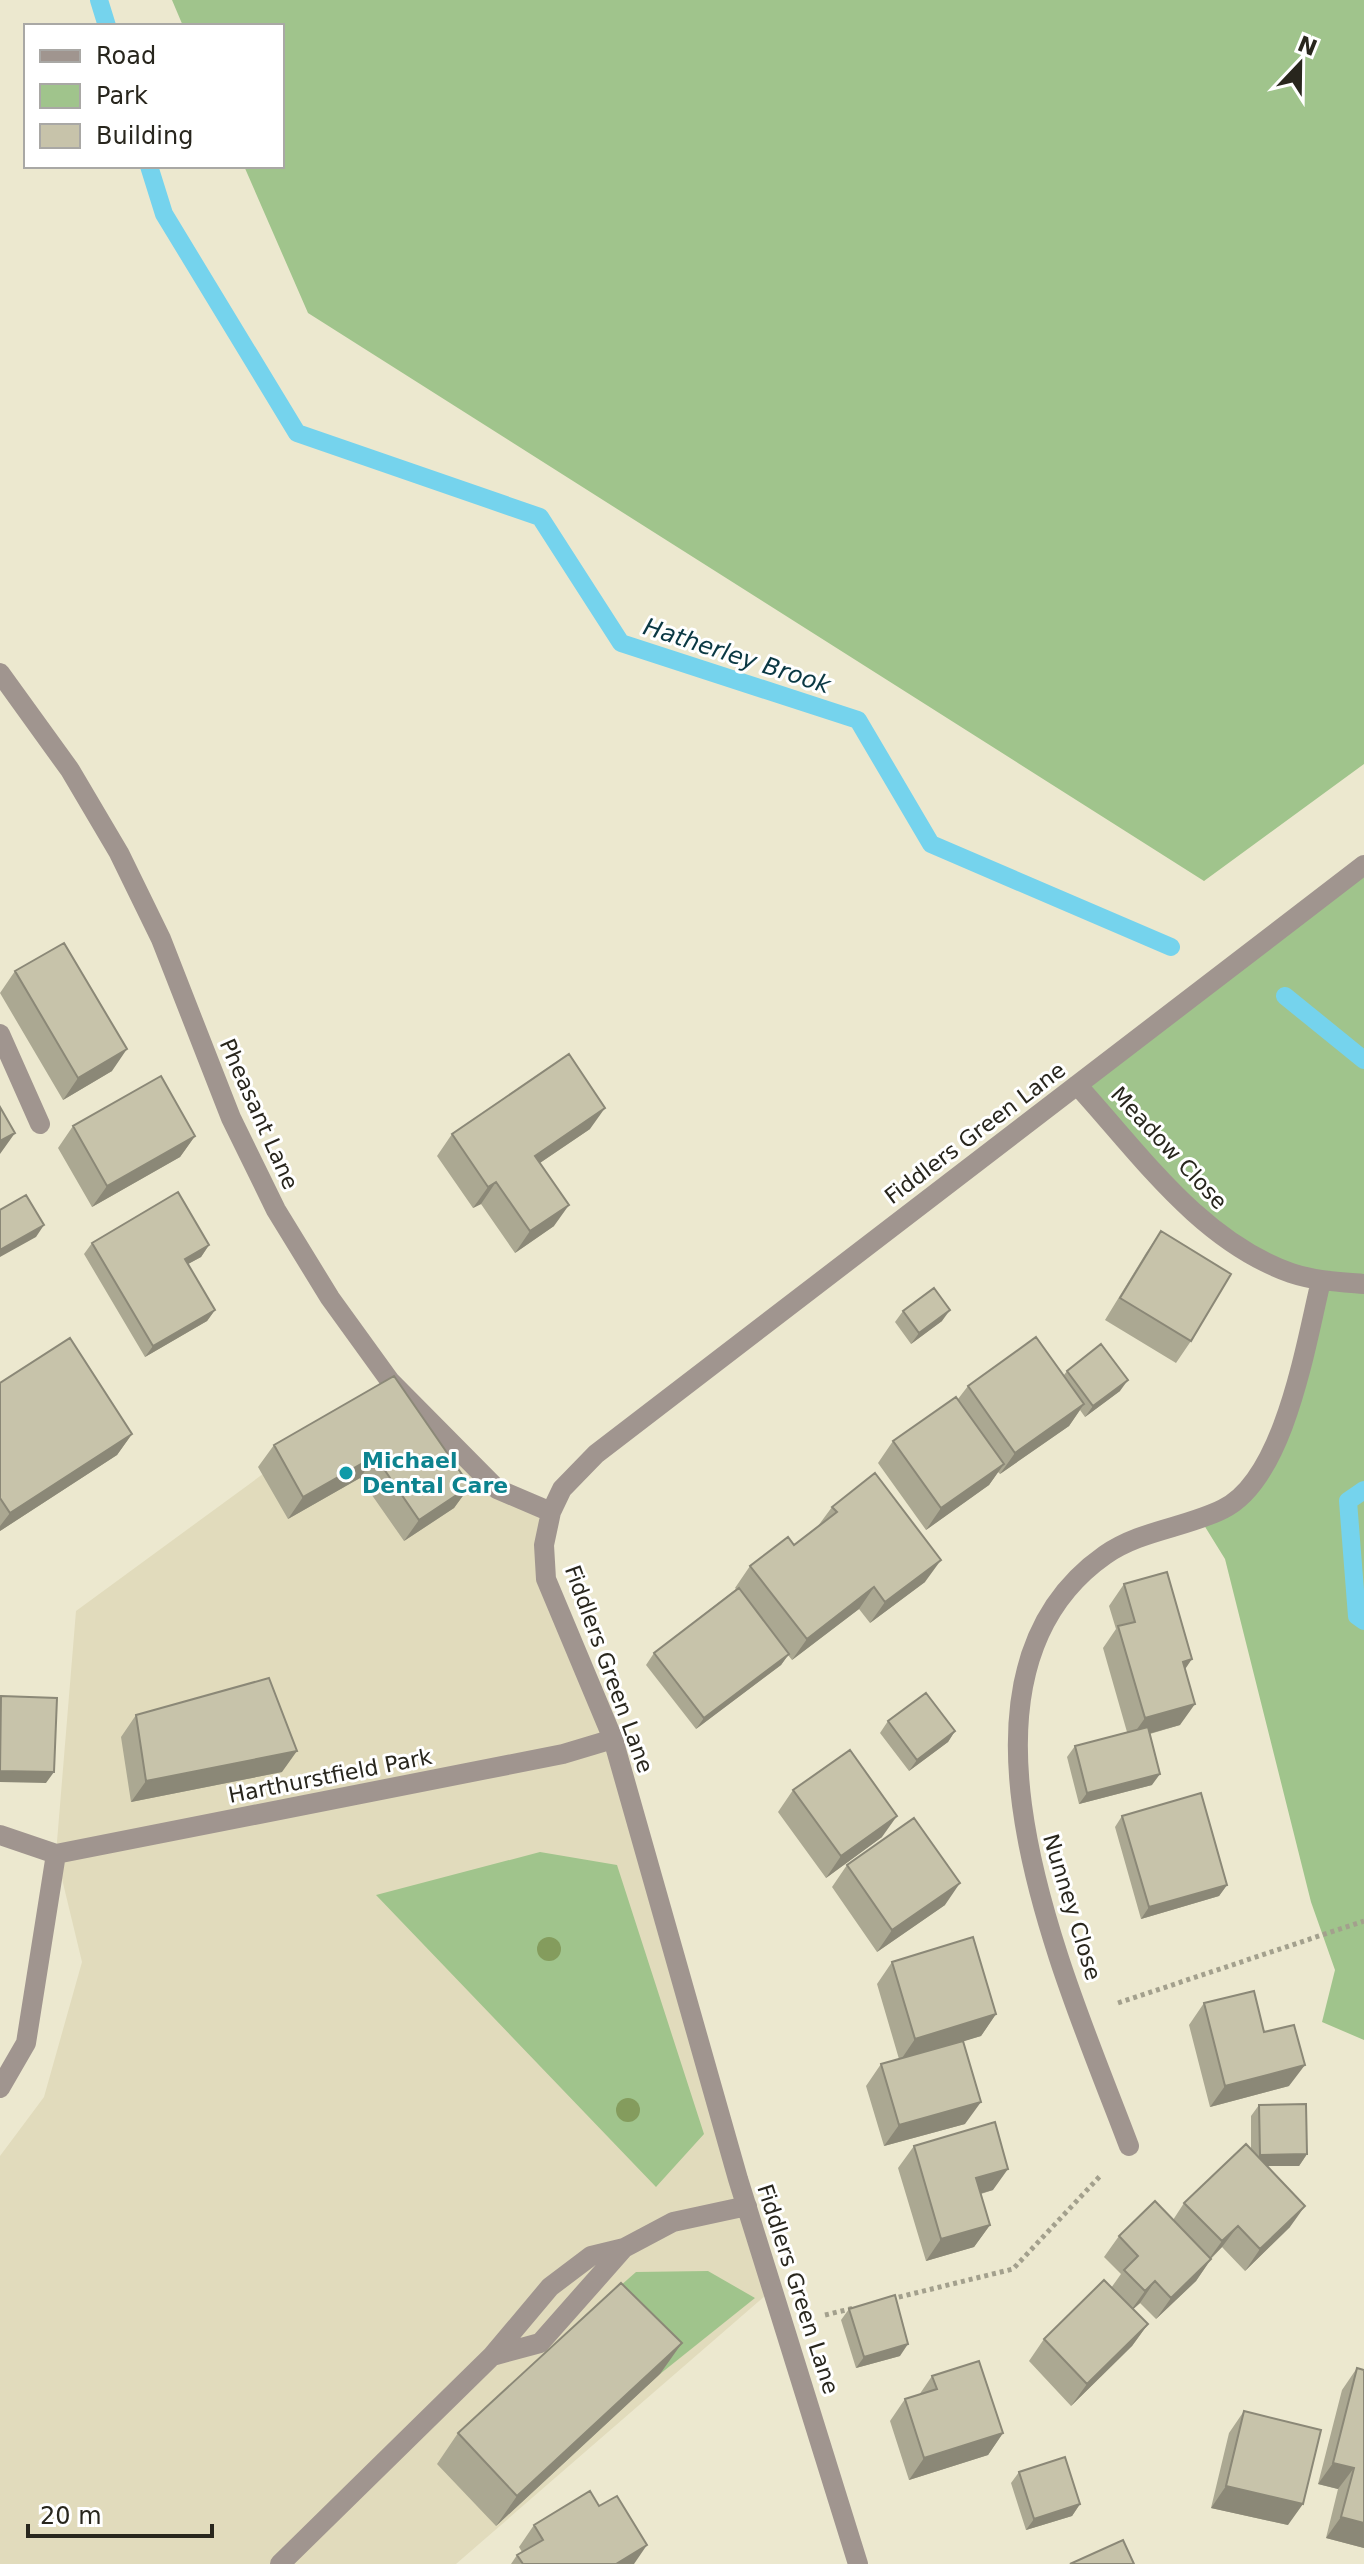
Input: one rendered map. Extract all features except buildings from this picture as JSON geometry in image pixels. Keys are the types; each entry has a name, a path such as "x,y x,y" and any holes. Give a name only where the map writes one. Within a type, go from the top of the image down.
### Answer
{"street":[{"name":"Pheasant Lane","path":"0,673 70,770 119,853 161,939 231,1118 276,1210 330,1298 390,1381 497,1489 551,1512"},
{"name":"Fiddlers Green Lane","path":"858,2564 747,2206 613,1739 546,1579 544,1545 551,1512 562,1489 596,1454 1364,865"},
{"path":"0,1034 40,1124"},
{"name":"Meadow Close","path":"1077,1085 1201,1220 1232,1245 1293,1274 1321,1281 1364,1284"},
{"name":"Nunney Close","path":"1129,2146 1080,2015 1034,1872 1020,1801 1019,1718 1023,1679 1035,1642 1053,1608 1078,1578 1105,1555 1134,1538 1225,1509 1257,1477 1279,1433 1321,1281"},
{"name":"Harthurstfield Park","path":"56,1854 563,1754 613,1739"},
{"path":"0,1835 56,1854 26,2043 0,2088"},
{"path":"280,2564 492,2356 550,2287 591,2256 624,2248 673,2222 747,2206"},
{"path":"492,2356 540,2343 624,2248"}],"path":[{"path":"1080,2015 1364,1921"},
{"path":"876,2303 1013,2269 1129,2146"},
{"path":"785,2325 861,2307"}],"shaded area":[{"path":"390,1381 497,1489 551,1512 544,1545 613,1739 774,2288 456,2564 0,2564 0,2156 44,2097 82,1962 56,1854 76,1611"}],"green space":[{"path":"172,0 1364,0 1364,764 1204,881 308,313 245,168 284,168 284,24 182,24"},
{"path":"1364,872 1364,2040 1322,2022 1335,1970 1311,1902 1225,1559 1199,1517 1257,1477 1321,1281 1232,1245 1077,1085"},
{"path":"540,1852 617,1865 704,2134 656,2187 376,1895"},
{"path":"708,2271 755,2298 660,2374 594,2309 636,2272"}],"waterway":[{"name":"Hatherley Brook","path":"99,0 106,24"},
{"name":"Hatherley Brook","path":"150,168 164,214 297,433 540,517 621,643 858,720 931,844 1171,947"},
{"name":"Hatherley Brook","path":"1285,996 1364,1060"},
{"name":"Hatherley Brook","path":"1364,1490 1348,1501 1357,1616 1364,1621"}],"place":[{"name":"Michael Dental Care","path":"346,1473"}]}
